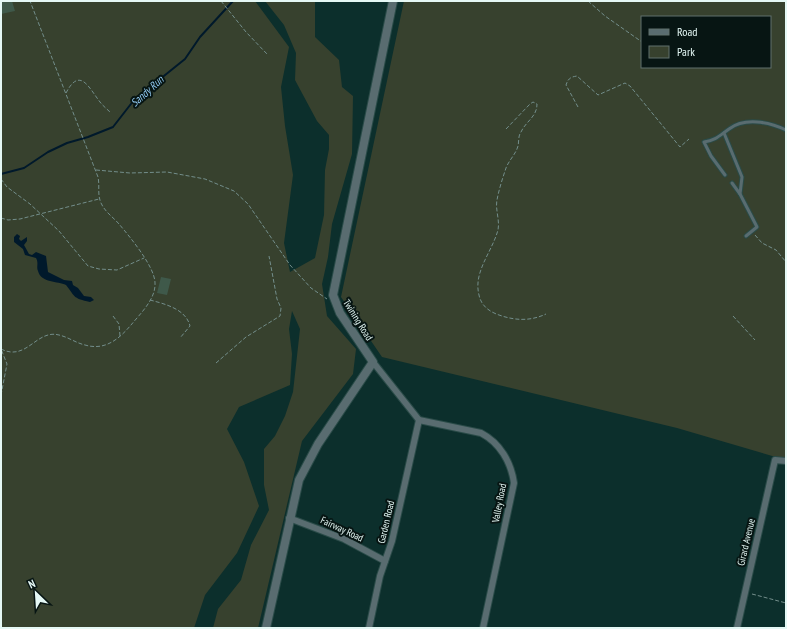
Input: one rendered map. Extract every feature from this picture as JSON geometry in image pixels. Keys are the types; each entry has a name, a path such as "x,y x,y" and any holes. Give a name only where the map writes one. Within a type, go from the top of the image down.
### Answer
{"street":[{"name":"Twining Road","path":"373,362 335,303 333,295 393,1"},
{"path":"266,628 289,518 302,473 318,444 373,362 419,420"},
{"name":"Garden Road","path":"369,628 385,561 392,541 419,420"},
{"name":"Valley Road","path":"419,420 482,433 490,438 502,450 513,475 514,483 483,628"},
{"name":"Girard Avenue","path":"737,628 775,460 786,461"},
{"name":"Fairway Road","path":"289,518 344,539 385,561"}],"lane":[{"path":"725,175 711,156 704,142 715,140 730,128 746,122 770,124 786,130"},
{"path":"724,133 742,177 740,194"},
{"path":"732,183 740,194 757,227 746,236"}],"path":[{"path":"1,349 9,352 17,352 26,348 42,337 53,334 90,347 107,345 119,338 150,300 156,282 137,245 107,211 100,199 99,180 30,1"},
{"path":"222,1 267,54"},
{"path":"588,1 605,16 641,41"},
{"path":"578,107 566,84 572,77 577,76 598,95 625,84 630,86 680,147 689,139"},
{"path":"66,94 70,84 81,80 90,86 100,103 111,113"},
{"path":"506,128 530,104 533,102 537,104 533,117 520,132 518,147 507,167 497,199 499,227 493,246 480,273 478,295 481,302 490,312 504,317 534,319 546,314"},
{"path":"95,170 130,173 168,172 205,179 234,191 248,204 290,265 311,288 335,303"},
{"path":"1,179 7,187 30,204 59,231 90,267 117,270 144,258"},
{"path":"1,218 13,220 100,199"},
{"path":"752,231 762,243 776,250 786,262"},
{"path":"216,363 246,336 280,316 281,308 277,299 269,256"},
{"path":"150,300 169,305 188,319 190,326 180,338"},
{"path":"113,316 121,330 119,338"},
{"path":"733,316 755,340"},
{"path":"1,349 7,364 1,394"},
{"path":"745,592 786,602"}],"green space":[{"path":"1,1 255,1 289,47 281,87 285,126 293,175 284,243 290,272 315,258 324,215 325,170 329,149 329,135 317,121 295,80 296,53 284,25 265,1 315,1 315,37 339,60 342,87 353,96 352,154 332,224 328,257 322,284 327,316 356,349 353,374 302,441 258,628 213,628 218,609 241,580 251,545 269,510 264,485 264,449 275,436 285,416 293,392 300,329 292,311 289,329 292,354 290,385 239,407 227,429 244,462 259,506 237,553 205,595 194,628 1,628"},
{"path":"404,1 786,1 786,460 677,428 382,357 341,297"}],"water":[{"path":"17,234 20,236 19,239 21,241 27,237 27,241 24,245 29,254 32,255 36,252 46,256 48,272 64,280 72,281 73,285 78,288 84,296 91,297 94,300 90,302 80,299 74,295 66,285 43,278 37,269 36,258 25,255 23,249 14,242 14,237"}],"building":[{"path":"1,1 12,1 15,11 1,14"},
{"path":"161,277 171,279 167,295 157,293"}],"waterway":[{"name":"Sandy Run","path":"1,174 24,168 48,152 67,143 88,137 113,127 134,100 185,59 200,37 233,1"}]}
